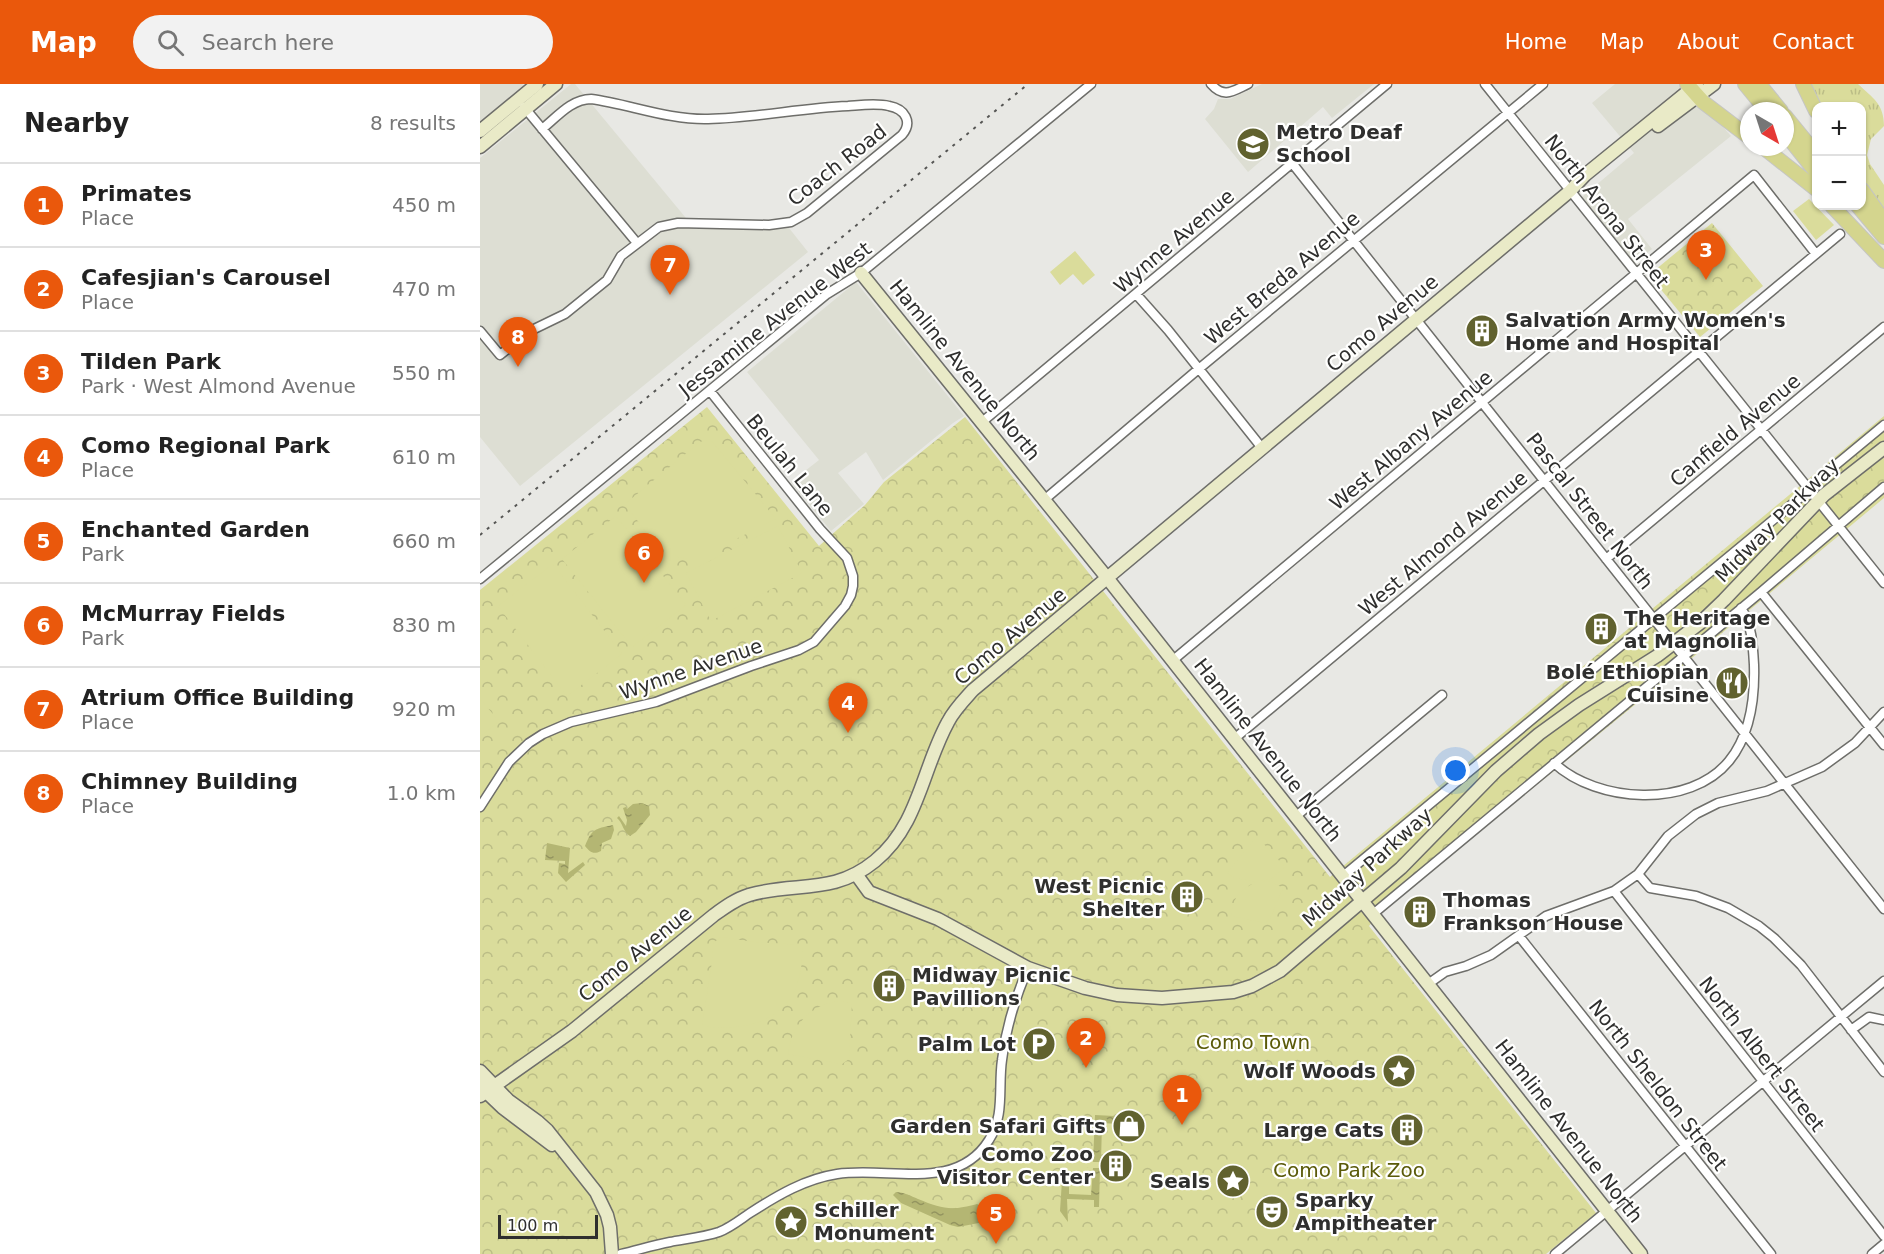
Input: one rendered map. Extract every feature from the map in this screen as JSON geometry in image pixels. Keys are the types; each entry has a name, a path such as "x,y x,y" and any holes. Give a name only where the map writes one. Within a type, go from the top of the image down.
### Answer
{"main road":[{"path":"1745,84 1760,102"},
{"path":"1759,84 1774,102"},
{"path":"1803,84 1812,103"},
{"path":"1693,88 1740,129"},
{"path":"1794,127 1812,149"},
{"path":"1794,144 1812,167"},
{"path":"1774,156 1812,186"},
{"path":"1866,196 1884,221"},
{"path":"1836,210 1884,260"},
{"path":"1846,210 1884,260"},
{"path":"1861,210 1884,237"}],"street":[{"path":"480,147 522,104 537,84"},
{"path":"480,131 556,84"},
{"name":"Jessamine Avenue West","path":"480,579 827,294 861,273 1091,84"},
{"path":"1211,84 1222,93 1248,84"},
{"name":"Wynne Avenue","path":"982,422 1387,84"},
{"name":"North Arona Street","path":"1485,84 1884,583"},
{"name":"West Breda Avenue","path":"1044,500 1543,84"},
{"name":"Como Avenue","path":"485,1090 579,1026 714,915 735,901 770,891 821,886 856,874 883,854 905,827 944,728 962,702 981,683 1693,88 1714,84"},
{"name":"Coach Road","path":"480,331 500,355 530,331 565,314 607,280 621,256 659,227 675,224 769,225 791,222 807,213 902,135 908,119 897,108 879,105 828,107 699,119 584,99 571,105 542,129"},
{"path":"522,104 637,243"},
{"name":"Pascal Street North","path":"1292,163 1884,909"},
{"name":"West Albany Avenue","path":"1172,661 1754,176 1816,254"},
{"name":"West Almond Avenue","path":"1234,739 1840,234"},
{"name":"Hamline Avenue North","path":"861,273 1108,579 1641,1254"},
{"path":"1136,294 1262,448"},
{"name":"Canfield Avenue","path":"1606,559 1884,327"},
{"name":"Beulah Lane","path":"710,391 820,529 847,558"},
{"path":"1343,876 1654,619 1884,424"},
{"name":"Midway Parkway","path":"856,874 869,892 938,919 1028,968 1085,988 1117,995 1169,998 1233,992 1262,982 1280,971 1413,857 1496,771 1539,734 1579,705 1674,644 1724,600 1834,486 1884,448"},
{"path":"1373,914 1884,487"},
{"name":"Wynne Avenue","path":"480,807 509,762 529,743 556,727 656,702 800,650 814,642 839,615 851,595 853,576 847,558"},
{"path":"1761,592 1884,745"},
{"path":"1554,763 1581,782 1609,792 1635,795 1662,794 1688,787 1714,776 1731,759 1745,733 1754,690 1754,663 1748,618 1741,608"},
{"path":"1296,817 1442,695"},
{"path":"1428,984 1445,972 1491,955 1555,912 1614,891 1638,874 1668,837 1696,814 1718,803 1758,794 1785,784 1832,762 1855,743 1884,712"},
{"path":"1638,874 1650,888 1708,900 1728,908 1759,926 1801,965 1884,1072"},
{"name":"North Albert Street","path":"1614,891 1884,1236"},
{"name":"North Sheldon Street","path":"1519,936 1771,1254"},
{"path":"621,1254 721,1232 797,1185 824,1176 851,1173 927,1174 945,1172 974,1159 997,1126 1005,1035 1012,1009 1028,968"},
{"path":"1555,1254 1884,981"},
{"path":"1851,1030 1869,1017 1884,1020"},
{"path":"480,1071 485,1090 508,1100 537,1121 558,1142 565,1155 592,1187 607,1215 611,1231 612,1254"},
{"path":"1872,1254 1884,1244"}],"shaded area":[{"path":"480,84 522,84 525,88 480,125"},
{"path":"571,84 575,84 695,229 789,228 808,252 520,486 480,437 480,158"},
{"name":"Metro Deaf School","path":"1262,84 1374,84 1332,118 1323,107 1248,172 1205,119 1214,109 1218,99 1230,99"},
{"path":"1615,84 1685,84 1731,136 1628,219 1652,249 1635,263 1582,197 1634,153 1592,103"},
{"path":"856,282 964,416 883,480 866,452 838,473 864,504 831,531 791,482 819,460 747,372"}],"green space":[{"path":"1810,84 1858,84 1880,107 1884,126 1871,139 1867,155 1870,164 1884,185 1884,213 1866,187 1866,102 1820,102"},
{"path":"1809,199 1812,202 1812,210 1820,210 1834,225 1816,240 1793,211"},
{"path":"1712,223 1763,286 1700,337 1649,275"},
{"path":"1075,251 1095,275 1083,285 1073,274 1060,285 1050,272"},
{"path":"707,407 819,546 865,505 884,482 965,417 1330,877 1884,416 1884,498 1381,912 1369,926 1596,1213 1546,1254 480,1254 480,590"},
{"path":"710,439 776,519 696,559 678,557 664,550 652,540 625,504 700,442"},
{"path":"616,516 686,605 632,647 562,559"},
{"path":"778,526 802,573 711,621 686,573"},
{"path":"553,564 622,654 567,696 498,606"},
{"path":"480,699 499,721 480,737"},
{"path":"1257,839 1285,867 1271,879 1261,881 1272,882 1283,888 1270,919 1265,923 1231,916 1238,895 1256,882 1235,878 1227,873"},
{"path":"721,937 803,945 798,981 784,1007 760,1022 731,1027 702,1026 713,955 712,944"},
{"path":"839,1001 852,1003 849,1059 842,1064 788,1054 793,1034 804,1018 819,1007"},
{"path":"1070,1167 1093,1168 1091,1195 1069,1194"}],"water":[{"path":"642,803 649,806 650,815 630,836 617,818 619,816 626,826 627,820 623,808 627,809 633,804"},
{"path":"613,825 611,839 602,843 601,851 596,853 588,850 585,846 594,831"},
{"path":"547,843 570,848 568,873 583,862 585,865 566,882 558,873 559,863 565,864 565,861 545,860"},
{"path":"1095,1115 1134,1117 1134,1125 1102,1123 1101,1162 1093,1162"},
{"path":"1093,1168 1100,1168 1099,1207 1094,1207 1094,1200 1067,1199 1068,1222 1060,1211 1062,1180 1069,1180 1069,1194 1091,1195"},
{"path":"896,1192 947,1208 961,1208 977,1204 985,1208 987,1215 984,1222 958,1227 950,1225 901,1203 893,1195"}],"railway":[{"path":"480,535 1028,84"}],"place":[{"name":"Metro Deaf School","path":"1253,144"},
{"name":"Tilden Park","path":"1706,280"},
{"name":"Atrium Office Building","path":"670,295"},
{"name":"Salvation Army Women's Home and Hospital","path":"1482,331"},
{"name":"Chimney Building","path":"518,367"},
{"name":"McMurray Fields","path":"644,583"},
{"name":"The Heritage at Magnolia","path":"1601,629"},
{"name":"Bolé Ethiopian Cuisine","path":"1732,683"},
{"name":"Como Regional Park","path":"848,733"},
{"name":"West Picnic Shelter","path":"1187,897"},
{"name":"Thomas Frankson House","path":"1420,912"},
{"name":"Midway Picnic Pavillions","path":"889,986"},
{"name":"Palm Lot","path":"1039,1044"},
{"name":"Cafesjian's Carousel","path":"1086,1068"},
{"name":"Wolf Woods","path":"1399,1071"},
{"name":"Primates","path":"1182,1125"},
{"name":"Garden Safari Gifts","path":"1129,1126"},
{"name":"Large Cats","path":"1407,1130"},
{"name":"Como Zoo Visitor Center","path":"1116,1166"},
{"name":"Seals","path":"1233,1181"},
{"name":"Sparky Ampitheater","path":"1272,1212"},
{"name":"Schiller Monument","path":"791,1222"},
{"name":"Enchanted Garden","path":"996,1244"}],"park label":[{"name":"Como Town","path":"1253,1042"},
{"name":"Como Park Zoo","path":"1349,1170"}]}
